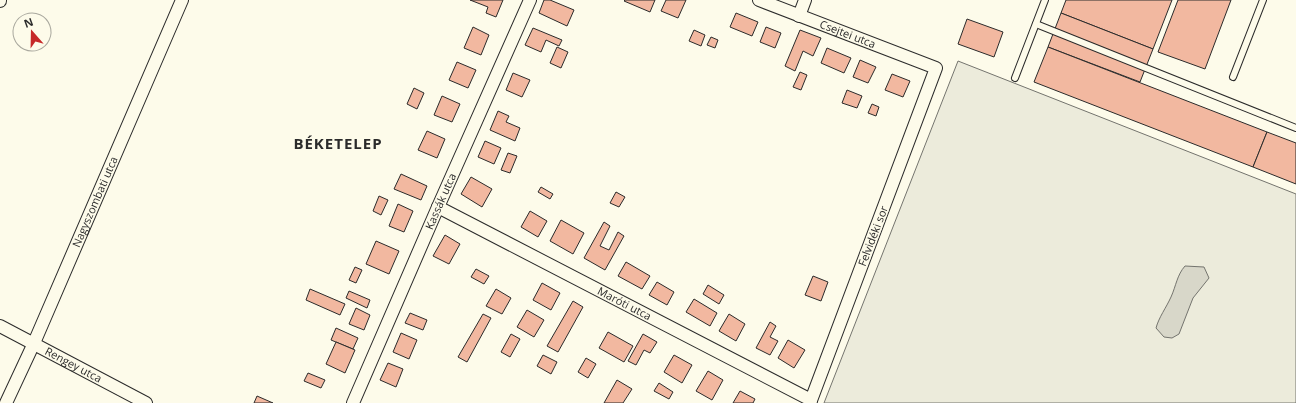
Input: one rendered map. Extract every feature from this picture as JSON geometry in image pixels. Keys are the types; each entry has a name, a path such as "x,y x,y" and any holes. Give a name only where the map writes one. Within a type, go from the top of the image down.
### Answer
{"street":[{"name":"Nagyszombati utca","path":"6,403 34,343 182,0"},
{"name":"Kassák utca","path":"353,403 530,0"},
{"name":"Csejtei utca","path":"759,0 936,68"},
{"path":"799,16 805,0"},
{"name":"Felvidéki sor","path":"811,401 936,68"},
{"name":"Maróti utca","path":"438,207 811,401"},
{"name":"Rengey utca","path":"0,326 146,403"}],"lane":[{"path":"1015,78 1045,0"},
{"path":"1233,77 1263,0"},
{"path":"1036,24 1296,128"}],"shaded area":[{"path":"958,61 1296,194 1296,403 824,403"},
{"path":"1185,266 1204,267 1209,278 1193,298 1179,334 1172,338 1164,337 1156,328 1157,324 1171,297 1178,277"}],"building":[{"path":"470,0 503,0 496,17 486,13 488,7"},
{"path":"544,0 550,0 574,10 567,26 539,13"},
{"path":"655,0 650,12 624,1"},
{"path":"666,0 686,0 678,18 661,11"},
{"path":"1066,0 1172,0 1153,49 1061,13"},
{"path":"1178,0 1231,0 1205,69 1158,52"},
{"path":"736,13 758,22 752,36 730,27"},
{"path":"1061,13 1153,49 1140,82 1048,47"},
{"path":"967,19 1003,32 994,57 958,44"},
{"path":"473,27 489,35 481,55 464,48"},
{"path":"766,27 781,33 775,48 760,42"},
{"path":"533,28 562,40 559,46 546,40 541,52 525,45"},
{"path":"694,30 705,35 701,46 689,41"},
{"path":"800,30 821,38 813,56 803,51 795,71 785,66"},
{"path":"711,37 718,40 715,48 707,45"},
{"path":"557,47 568,52 561,68 550,63"},
{"path":"1048,47 1267,132 1253,167 1034,82"},
{"path":"827,48 851,58 844,73 821,63"},
{"path":"860,60 876,67 868,83 853,77"},
{"path":"457,62 476,70 468,88 449,80"},
{"path":"800,72 807,75 801,90 793,87"},
{"path":"513,73 530,80 522,97 506,90"},
{"path":"892,74 910,81 903,97 885,90"},
{"path":"414,88 424,93 417,109 407,104"},
{"path":"847,90 862,96 857,108 842,103"},
{"path":"442,96 460,104 452,122 434,115"},
{"path":"872,104 879,107 876,116 868,113"},
{"path":"498,111 509,116 506,122 520,128 515,141 490,130"},
{"path":"427,131 445,139 437,158 418,150"},
{"path":"1267,132 1296,143 1296,184 1253,167"},
{"path":"485,141 501,148 494,164 478,157"},
{"path":"508,153 517,156 510,173 501,170"},
{"path":"401,174 427,186 421,200 394,189"},
{"path":"471,177 492,189 482,207 461,194"},
{"path":"541,187 553,194 550,199 538,192"},
{"path":"616,192 625,197 619,207 610,203"},
{"path":"379,196 388,200 381,215 373,211"},
{"path":"398,204 413,211 404,232 389,226"},
{"path":"530,211 547,221 538,237 521,227"},
{"path":"561,220 584,233 573,254 550,241"},
{"path":"604,222 610,226 600,246 609,250 618,232 624,236 605,270 584,258"},
{"path":"445,235 460,244 449,264 433,256"},
{"path":"376,241 399,251 389,274 366,264"},
{"path":"626,262 650,276 642,289 618,276"},
{"path":"355,267 362,270 356,283 349,280"},
{"path":"476,269 489,276 484,284 471,277"},
{"path":"813,276 828,282 821,301 805,295"},
{"path":"657,282 674,292 667,305 649,295"},
{"path":"542,283 560,293 551,310 533,300"},
{"path":"708,285 724,295 719,304 703,294"},
{"path":"310,289 345,304 340,315 306,300"},
{"path":"496,289 511,298 502,314 486,306"},
{"path":"349,291 370,300 367,308 346,298"},
{"path":"694,299 717,313 710,326 686,312"},
{"path":"573,301 583,307 558,352 547,346"},
{"path":"356,308 370,315 364,330 349,324"},
{"path":"527,310 544,320 534,337 517,327"},
{"path":"410,313 427,320 423,330 405,323"},
{"path":"483,314 491,318 467,362 458,357"},
{"path":"729,314 745,324 736,341 719,331"},
{"path":"770,322 776,326 770,337 778,341 770,355 756,348"},
{"path":"336,328 358,338 353,349 331,340"},
{"path":"608,332 633,346 624,362 599,348"},
{"path":"401,333 417,340 409,359 393,352"},
{"path":"511,334 520,339 510,357 501,352"},
{"path":"643,334 657,342 650,353 644,350 636,365 628,361"},
{"path":"788,340 805,350 794,368 778,358"},
{"path":"336,342 355,350 345,373 326,364"},
{"path":"543,355 557,362 551,374 537,366"},
{"path":"674,355 692,365 682,383 664,372"},
{"path":"586,358 596,364 588,378 578,372"},
{"path":"388,363 403,369 396,387 380,380"},
{"path":"708,371 723,380 712,400 696,391"},
{"path":"308,373 325,380 321,388 304,381"},
{"path":"617,380 632,389 623,403 604,403"},
{"path":"659,383 673,392 669,399 654,391"},
{"path":"740,391 755,399 753,403 733,403"},
{"path":"257,396 273,403 254,403"}],"district":[{"name":"BÉKETELEP","path":"338,144"}]}
